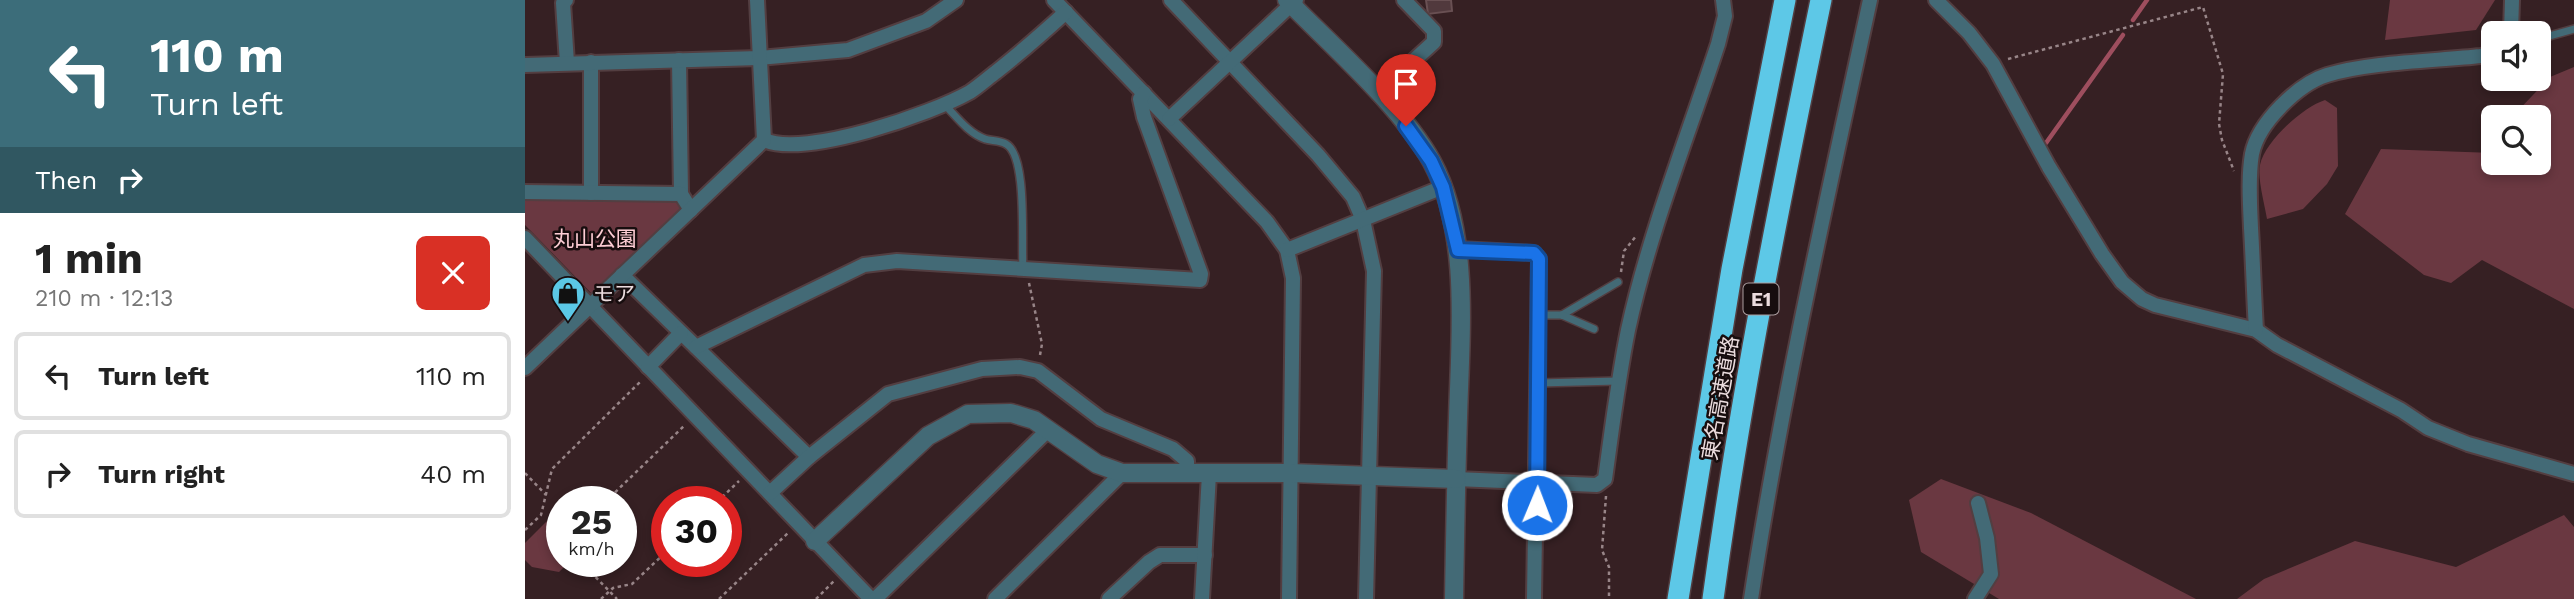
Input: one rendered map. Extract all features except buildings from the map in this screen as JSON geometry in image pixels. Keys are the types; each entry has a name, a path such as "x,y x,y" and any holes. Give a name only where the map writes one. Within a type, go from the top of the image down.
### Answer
{"highway":[{"name":"東名高速道路","path":"1678,599 1732,269 1785,0"},
{"name":"東名高速道路","path":"1713,599 1766,275 1821,0"}],"street":[{"path":"566,0 563,3 567,63"},
{"path":"525,368 764,140 757,0"},
{"path":"525,65 759,58 848,50 926,21 956,0"},
{"path":"1054,0 1267,222 1287,250 1293,278 1289,599"},
{"path":"1171,0 1318,155 1353,197 1363,220 1374,271 1366,599"},
{"path":"1378,93 1434,42 1434,32 1404,0"},
{"path":"815,541 928,436 968,414 1011,413 1034,420 1097,464 1122,473 1290,473 1597,485 1605,479 1618,381 1632,316 1655,233 1718,44 1725,16 1723,0"},
{"path":"1751,599 1779,430 1870,0"},
{"path":"1936,0 1969,33 1993,64 2049,167 2102,254 2122,282 2142,299 2155,305 2256,330 2277,345 2401,410 2428,428 2468,444 2574,474"},
{"path":"2511,21 2512,0"},
{"path":"1169,119 1292,1 1378,93 1431,161 1443,187 1458,250 1459,374 1454,599"},
{"path":"764,140 772,144 815,142 867,131 911,117 971,92 1066,12"},
{"path":"2256,330 2250,201 2252,153 2260,132 2276,111 2295,93 2325,76 2356,69 2481,54"},
{"path":"679,60 681,194 691,210"},
{"path":"591,62 591,193"},
{"path":"695,347 864,265 897,261 1201,280 1144,117 1140,99 1144,93"},
{"path":"1287,250 1443,187"},
{"path":"525,192 681,194"},
{"path":"528,247 590,306 844,572 873,599 1049,429"},
{"path":"1458,250 1534,253 1539,259 1534,599"},
{"path":"622,275 809,457"},
{"path":"650,369 681,333"},
{"path":"770,494 809,457 888,394 982,369 1020,367 1038,371 1101,419 1173,449 1187,461 1187,473"},
{"path":"995,599 1122,473"},
{"path":"1202,599 1209,474"},
{"path":"1975,599 1991,574 1987,538 1978,503"},
{"path":"1109,599 1160,555 1205,555"}],"lane":[{"path":"2551,36 2574,29"},
{"path":"943,103 969,130 984,139 1005,143 1015,152 1021,174 1025,269"},
{"path":"1562,315 1618,282"},
{"path":"1539,316 1562,315 1594,329"},
{"path":"1538,383 1618,381"}],"path":[{"path":"1993,64 2203,7 2223,74 2219,124 2222,140 2233,162 2235,173"},
{"path":"1618,282 1624,251 1640,231 1655,233"},
{"path":"1025,269 1041,344 1040,355 1033,359"},
{"path":"548,486 552,469 650,369"},
{"path":"622,486 695,415"},
{"path":"525,472 546,495 541,515 525,530"},
{"path":"734,486 749,472"},
{"path":"1606,496 1602,550 1609,567 1609,599"},
{"path":"719,599 798,523"},
{"path":"601,599 613,588 632,584 651,566"},
{"path":"816,599 844,572"},
{"path":"595,577 617,599"}],"green space":[{"path":"2390,0 2495,0 2476,30 2385,40"},
{"path":"2574,67 2574,309 2482,260 2451,283 2424,275 2345,214 2381,149 2481,153 2481,175 2551,175 2551,105 2523,105 2537,91 2551,91 2551,77"},
{"path":"2325,100 2337,108 2338,166 2327,184 2303,209 2267,219 2260,177 2263,156 2286,126 2306,110"},
{"name":"丸山公園","path":"525,196 674,199 681,205 680,213 592,294 525,225"},
{"path":"1941,479 2031,513 2196,599 1999,599 1921,552 1909,500"},
{"path":"2564,515 2574,527 2574,599 2237,599 2264,579 2355,541 2456,567"},
{"path":"546,522 546,570 532,567 525,560 525,543"}],"waterway":[{"path":"2133,20 2147,0"},
{"path":"2046,143 2123,35"}],"place":[{"name":"モア","path":"568,323"}],"route":[{"path":"1406,126 1431,161 1443,187 1458,250 1534,253 1539,259 1537,505"}]}
